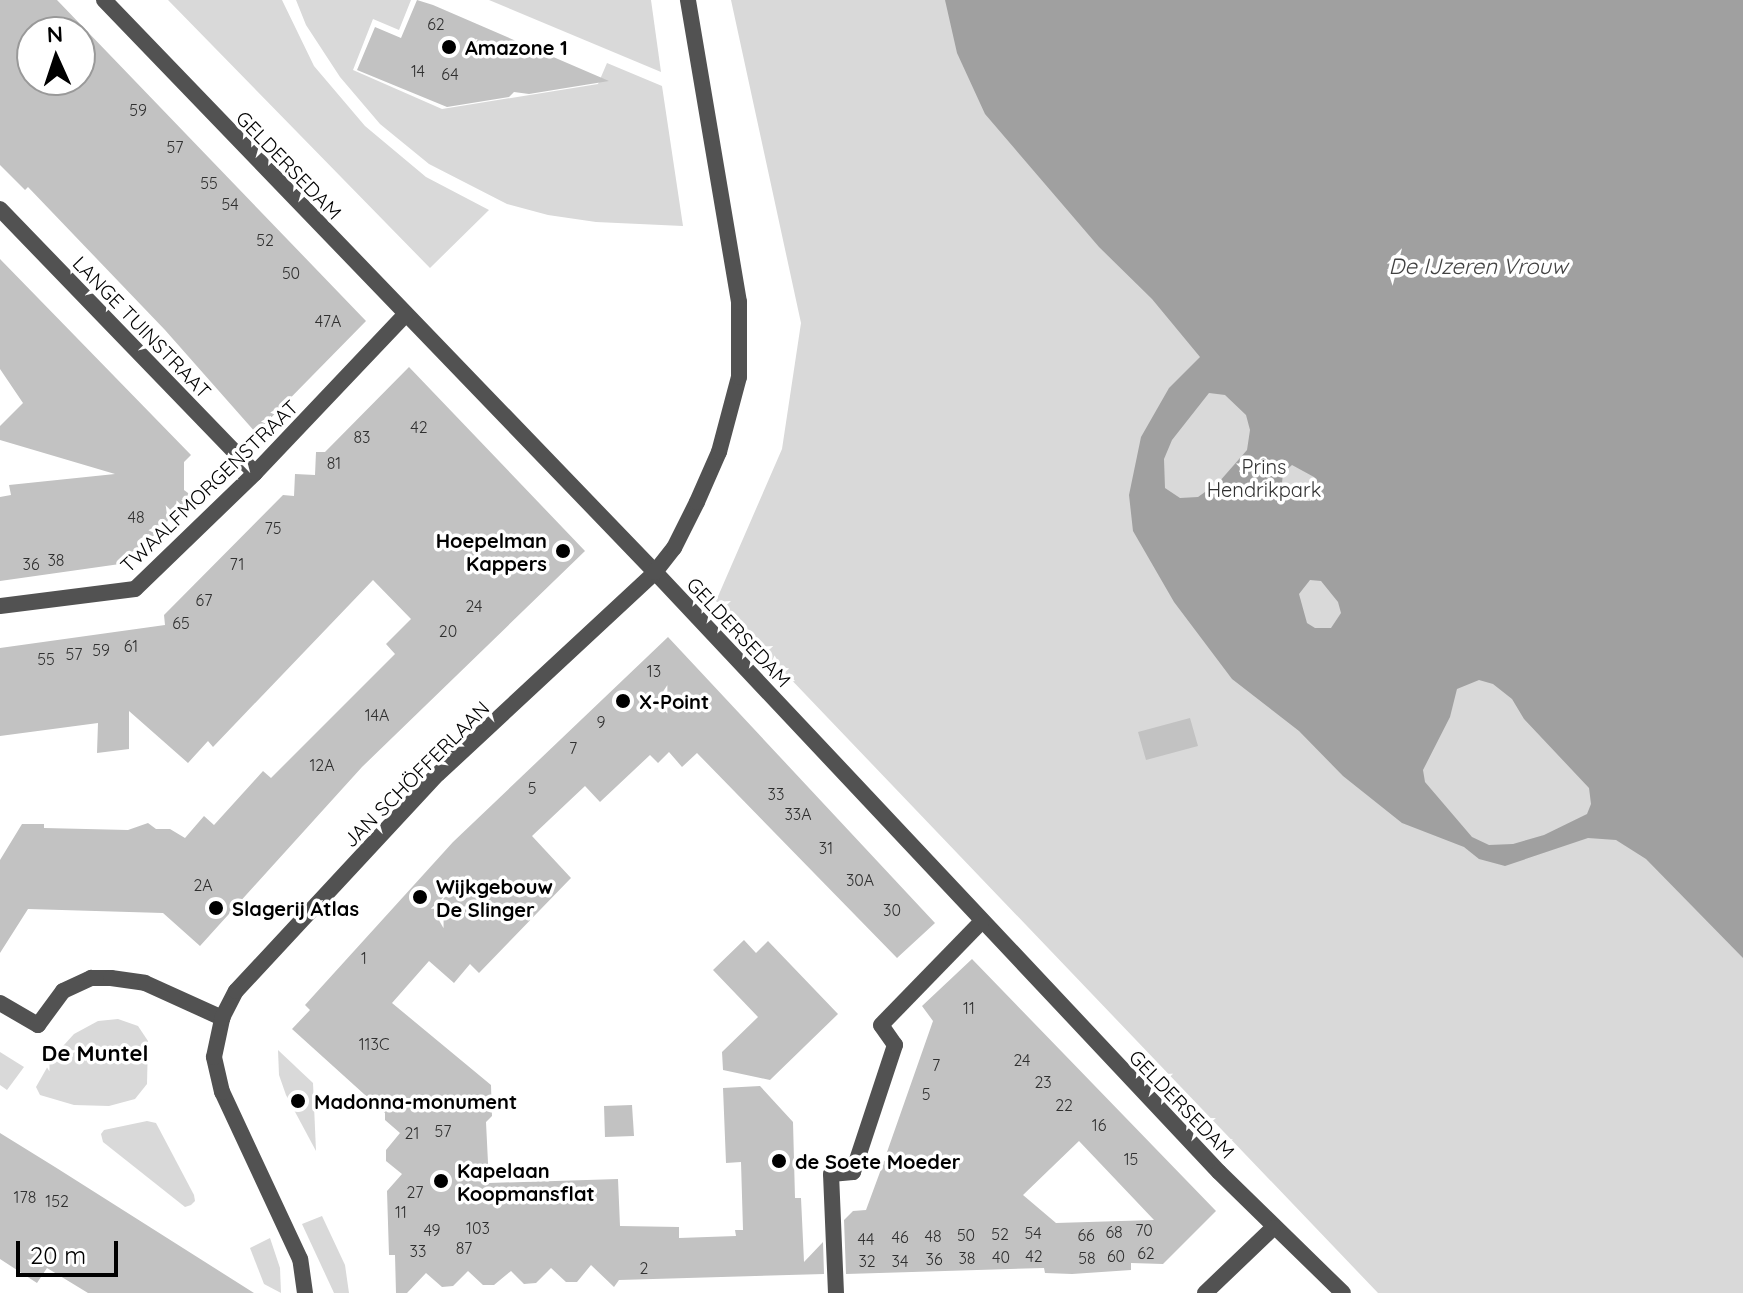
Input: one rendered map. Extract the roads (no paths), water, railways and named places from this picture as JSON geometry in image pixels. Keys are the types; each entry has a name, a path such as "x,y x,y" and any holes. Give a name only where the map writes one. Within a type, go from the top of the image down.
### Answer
{"street":[{"name":"GELDERSEDAM","path":"104,0 655,572 981,922 1273,1228 1343,1293"},
{"name":"JAN SCHÖFFERLAAN","path":"305,1293 300,1259 222,1092 214,1057 222,1018 236,991 438,774 655,572 687,524 719,452 739,377 739,302 688,0"},
{"name":"LANGE TUINSTRAAT","path":"0,209 255,473"},
{"name":"TWAALFMORGENSTRAAT","path":"0,606 135,589 255,473 405,315"},
{"path":"836,1293 831,1174 853,1172 895,1045 881,1025 981,922"},
{"path":"0,1003 38,1025 63,991 91,978 111,978 145,983 222,1018"},
{"path":"1205,1293 1273,1228"}],"water":[{"name":"De IJzeren Vrouw","path":"945,0 1743,0 1743,958 1646,859 1616,840 1588,838 1505,866 1479,859 1464,847 1402,823 1343,776 1299,731 1232,679 1174,602 1133,531 1129,495 1141,437 1169,388 1200,357 1152,299 1099,247 985,114 957,53","holes":["1209,393 1225,395 1246,415 1250,430 1247,450 1219,482 1198,497 1180,498 1165,488 1164,459 1172,440","1292,465 1314,477 1318,487 1316,496 1309,501 1295,500 1282,483 1283,473","1310,580 1321,581 1338,602 1341,613 1331,628 1315,628 1307,623 1299,594","1479,680 1493,684 1512,699 1524,719 1589,788 1591,804 1587,814 1544,835 1513,844 1489,845 1472,837 1425,782 1423,770 1450,717 1457,689"]}],"place":[{"name":"Amazone 1","path":"449,47"},
{"name":"Hoepelman Kappers","path":"563,551"},
{"name":"X-Point","path":"623,701"},
{"name":"Wijkgebouw De Slinger","path":"420,897"},
{"name":"Slagerij Atlas","path":"216,908"},
{"name":"Madonna-monument","path":"298,1101"},
{"name":"de Soete Moeder","path":"779,1161"},
{"name":"Kapelaan Koopmansflat","path":"441,1181"}],"district":[{"name":"De Muntel","path":"95,1054"}],"park label":[{"name":"Prins Hendrikpark","path":"1264,478"}]}
